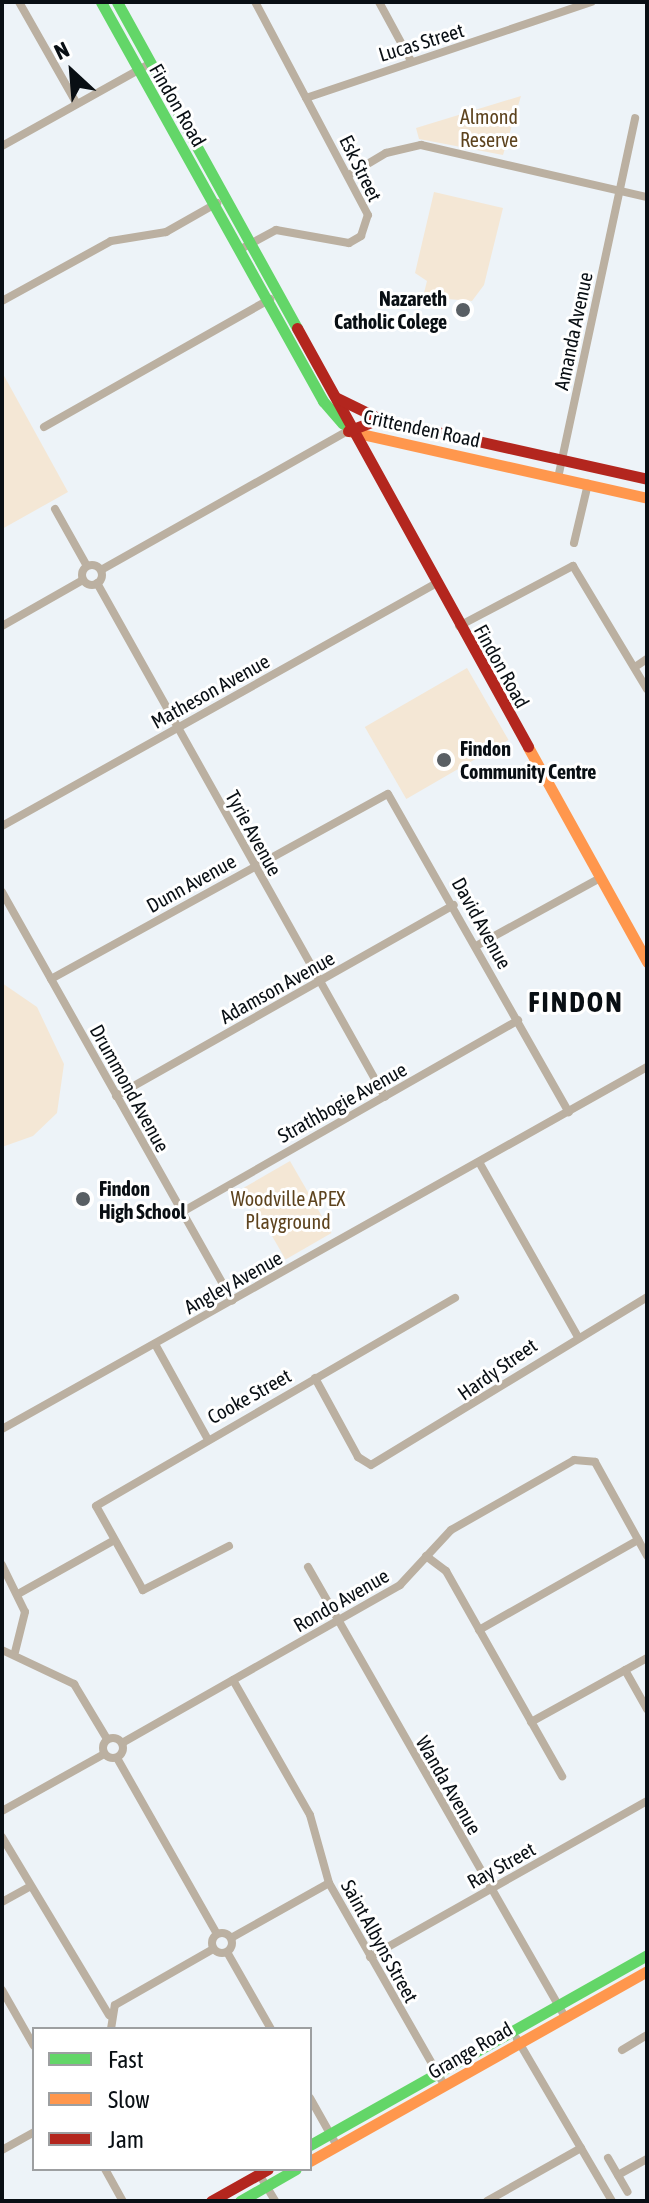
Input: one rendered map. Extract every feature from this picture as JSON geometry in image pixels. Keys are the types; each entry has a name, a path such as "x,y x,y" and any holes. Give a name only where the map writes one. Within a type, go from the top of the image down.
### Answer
{"main road":[{"name":"Findon Road","path":"101,2 291,343 368,465 647,962"},
{"name":"Findon Road","path":"117,2 281,293 335,396 348,431"},
{"path":"291,343 308,346"},
{"path":"335,396 379,419"},
{"name":"Crittenden Road","path":"348,431 379,419 647,479"},
{"name":"Crittenden Road","path":"348,431 647,498"},
{"path":"368,465 372,446 385,439"},
{"name":"Grange Road","path":"312,2144 647,1955"},
{"name":"Grange Road","path":"312,2160 647,1971"},
{"path":"211,2201 263,2171"},
{"path":"240,2201 292,2171"}],"street":[{"path":"19,2 77,104"},
{"name":"Esk Street","path":"239,250 276,230 356,240 368,215 255,2"},
{"path":"379,2 411,61"},
{"name":"Lucas Street","path":"306,98 591,2"},
{"path":"2,146 151,63"},
{"name":"Amanda Avenue","path":"558,478 635,118"},
{"path":"349,175 386,153 421,145 647,197"},
{"path":"2,301 111,241 166,232 226,197"},
{"path":"44,427 281,293"},
{"path":"2,626 83,580 97,583 101,570 348,431"},
{"path":"574,543 588,484"},
{"path":"55,509 87,566 101,570"},
{"path":"83,580 87,566"},
{"path":"458,626 573,566 647,689"},
{"name":"Tyrie Avenue","path":"97,583 385,1097"},
{"name":"Matheson Avenue","path":"2,826 435,584"},
{"path":"635,667 647,659"},
{"name":"Dunn Avenue","path":"51,979 388,794"},
{"name":"David Avenue","path":"388,794 454,905 569,1112"},
{"path":"476,946 600,878"},
{"name":"Drummond Avenue","path":"2,892 232,1301"},
{"name":"Adamson Avenue","path":"116,1096 454,905"},
{"name":"Strathbogie Avenue","path":"182,1212 518,1020"},
{"name":"Angley Avenue","path":"2,1429 647,1067"},
{"path":"479,1162 577,1335"},
{"name":"Hardy Street","path":"315,1378 365,1464 452,1421 577,1335 647,1297"},
{"name":"Cooke Street","path":"229,1546 143,1590 97,1515 101,1497 455,1298"},
{"path":"155,1344 207,1438"},
{"name":"Rondo Avenue","path":"122,1743 400,1585 451,1530 585,1457 647,1556"},
{"path":"479,1630 638,1540"},
{"path":"18,1594 111,1542"},
{"path":"426,1556 446,1571 562,1776"},
{"path":"2,1565 25,1612 15,1652"},
{"name":"Wanda Avenue","path":"308,1567 565,2017"},
{"path":"2,1650 15,1652 74,1684 107,1739 104,1754"},
{"path":"531,1722 647,1658"},
{"path":"625,1670 647,1709"},
{"name":"Saint Albyns Street","path":"233,1680 310,1815 329,1883 444,2085"},
{"path":"107,1739 122,1743 117,1758"},
{"path":"2,1811 104,1754 117,1758 217,1934 231,1938"},
{"name":"Ray Street","path":"370,1957 647,1801"},
{"path":"2,1837 29,1887 109,2015 111,2027"},
{"path":"270,2027 227,1952 231,1938 329,1883"},
{"path":"2,1902 29,1887"},
{"path":"213,1949 217,1934"},
{"path":"109,2015 115,2005 213,1949 227,1952"},
{"path":"2,1990 32,2042"},
{"path":"512,2031 612,2201"},
{"path":"622,2050 647,2035"},
{"path":"312,2102 337,2146"},
{"path":"2,2150 32,2133"},
{"path":"487,2201 581,2148"},
{"path":"608,2158 628,2192"},
{"path":"618,2175 647,2159"},
{"path":"106,2171 123,2201"},
{"path":"263,2171 266,2186 275,2201"}],"green space":[{"name":"Almond Reserve","path":"521,96 503,155 419,139 416,128"},
{"path":"434,192 503,208 484,285 472,301 423,297 427,281 415,273"},
{"path":"2,372 68,492 2,529"},
{"path":"467,668 508,740 406,799 365,727"},
{"path":"2,983 37,1007 64,1064 57,1113 33,1136 2,1147"},
{"name":"Woodville APEX Playground","path":"290,1161 332,1233 286,1259 244,1188"}],"traffic: fast":[{"path":"101,2 323,401 343,424"},
{"path":"117,2 297,328"},
{"path":"312,2144 647,1955"},
{"path":"240,2201 292,2171"}],"traffic: slow":[{"path":"348,431 647,498"},
{"path":"528,747 647,962"},
{"path":"312,2160 647,1971"}],"traffic: jam":[{"path":"297,328 528,747"},
{"path":"337,398 378,418"},
{"path":"348,431 379,419 647,479"},
{"path":"211,2201 264,2171"}],"place":[{"name":"Nazareth Catholic Colege","path":"463,310"},
{"name":"Findon Community Centre","path":"444,760"},
{"name":"Findon High School","path":"83,1199"}],"district":[{"name":"FINDON","path":"576,1002"}]}
